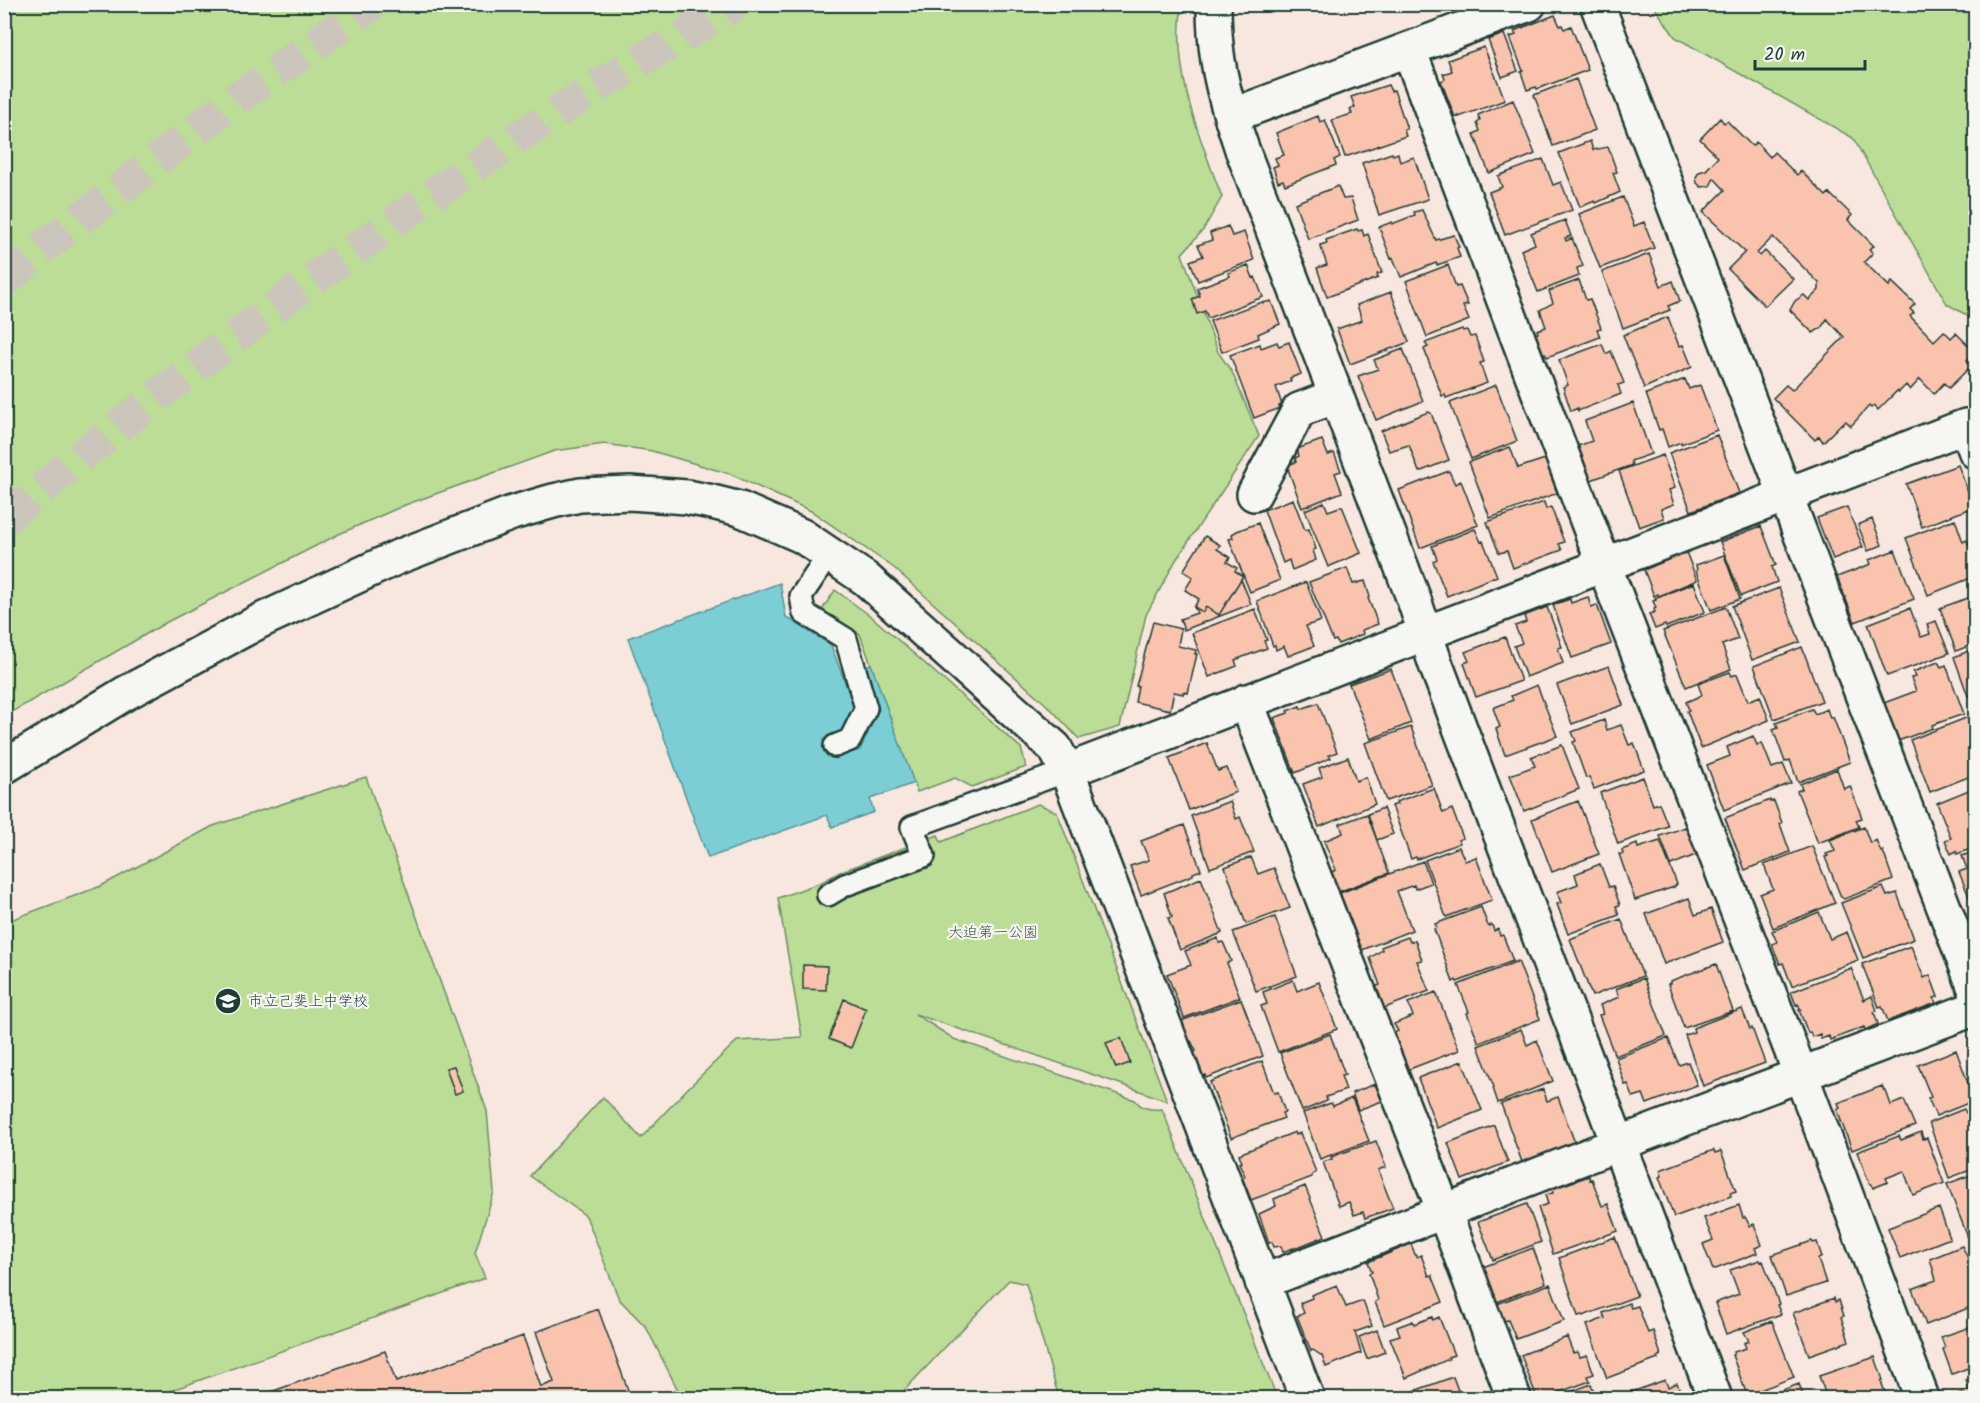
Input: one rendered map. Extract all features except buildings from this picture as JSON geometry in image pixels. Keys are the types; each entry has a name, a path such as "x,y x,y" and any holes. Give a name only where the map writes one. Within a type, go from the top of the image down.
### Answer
{"street":[{"path":"1214,4 1220,77 1242,149 1715,1398"},
{"path":"1231,116 1529,4"},
{"path":"1597,4 1976,991"},
{"path":"1409,50 1923,1398"},
{"path":"1254,494 1299,410 1336,396"},
{"path":"1067,771 1966,426 1976,452"},
{"path":"4,767 124,694 260,621 437,541 512,513 552,501 580,495 630,492 687,497 712,502 772,522 802,536 866,579 1055,748 1067,771 1307,1398"},
{"path":"1246,701 1514,1398"},
{"path":"1262,1282 1976,1008"}],"lane":[{"path":"830,553 801,596 804,614 846,639 867,708 850,740 835,746"},
{"path":"828,895 845,885 924,856 912,827 1067,771"}],"green space":[{"path":"4,5 1182,5 1180,54 1189,103 1222,197 1203,230 1182,254 1218,352 1232,372 1259,436 1176,560 1146,615 1120,727 1079,739 1051,709 894,568 811,511 730,474 652,451 605,444 554,451 405,505 339,534 167,622 5,716"},
{"path":"1653,5 1975,5 1975,320 1947,304 1853,138 1675,37"},
{"path":"835,590 872,617 1021,748 1026,767 972,787 955,778 917,792 860,634 822,610"},
{"name":"市立己斐上中学校","path":"366,777 487,1111 494,1192 475,1253 485,1278 150,1398 5,1398 5,922 101,886 213,826"},
{"name":"大迫第一公園","path":"1038,804 1057,812 1167,1101 915,1014 954,1039 1135,1100 1147,1108 1162,1109 1277,1398 1059,1398 1026,1284 1009,1280 897,1398 682,1398 646,1327 619,1299 586,1216 530,1176 603,1097 641,1138 737,1041 802,1037 778,898 938,835 941,842"}],"water":[{"path":"780,583 786,617 831,645 854,707 841,731 827,736 835,758 860,750 879,709 863,667 871,664 914,783 870,799 874,812 832,827 827,815 708,858 628,638"}],"tunnel":[{"path":"4,282 36,253 239,97 373,4"},
{"path":"4,520 139,410 349,253 565,107 736,4"}],"place":[{"name":"市立己斐上中学校","path":"228,1001"}]}
